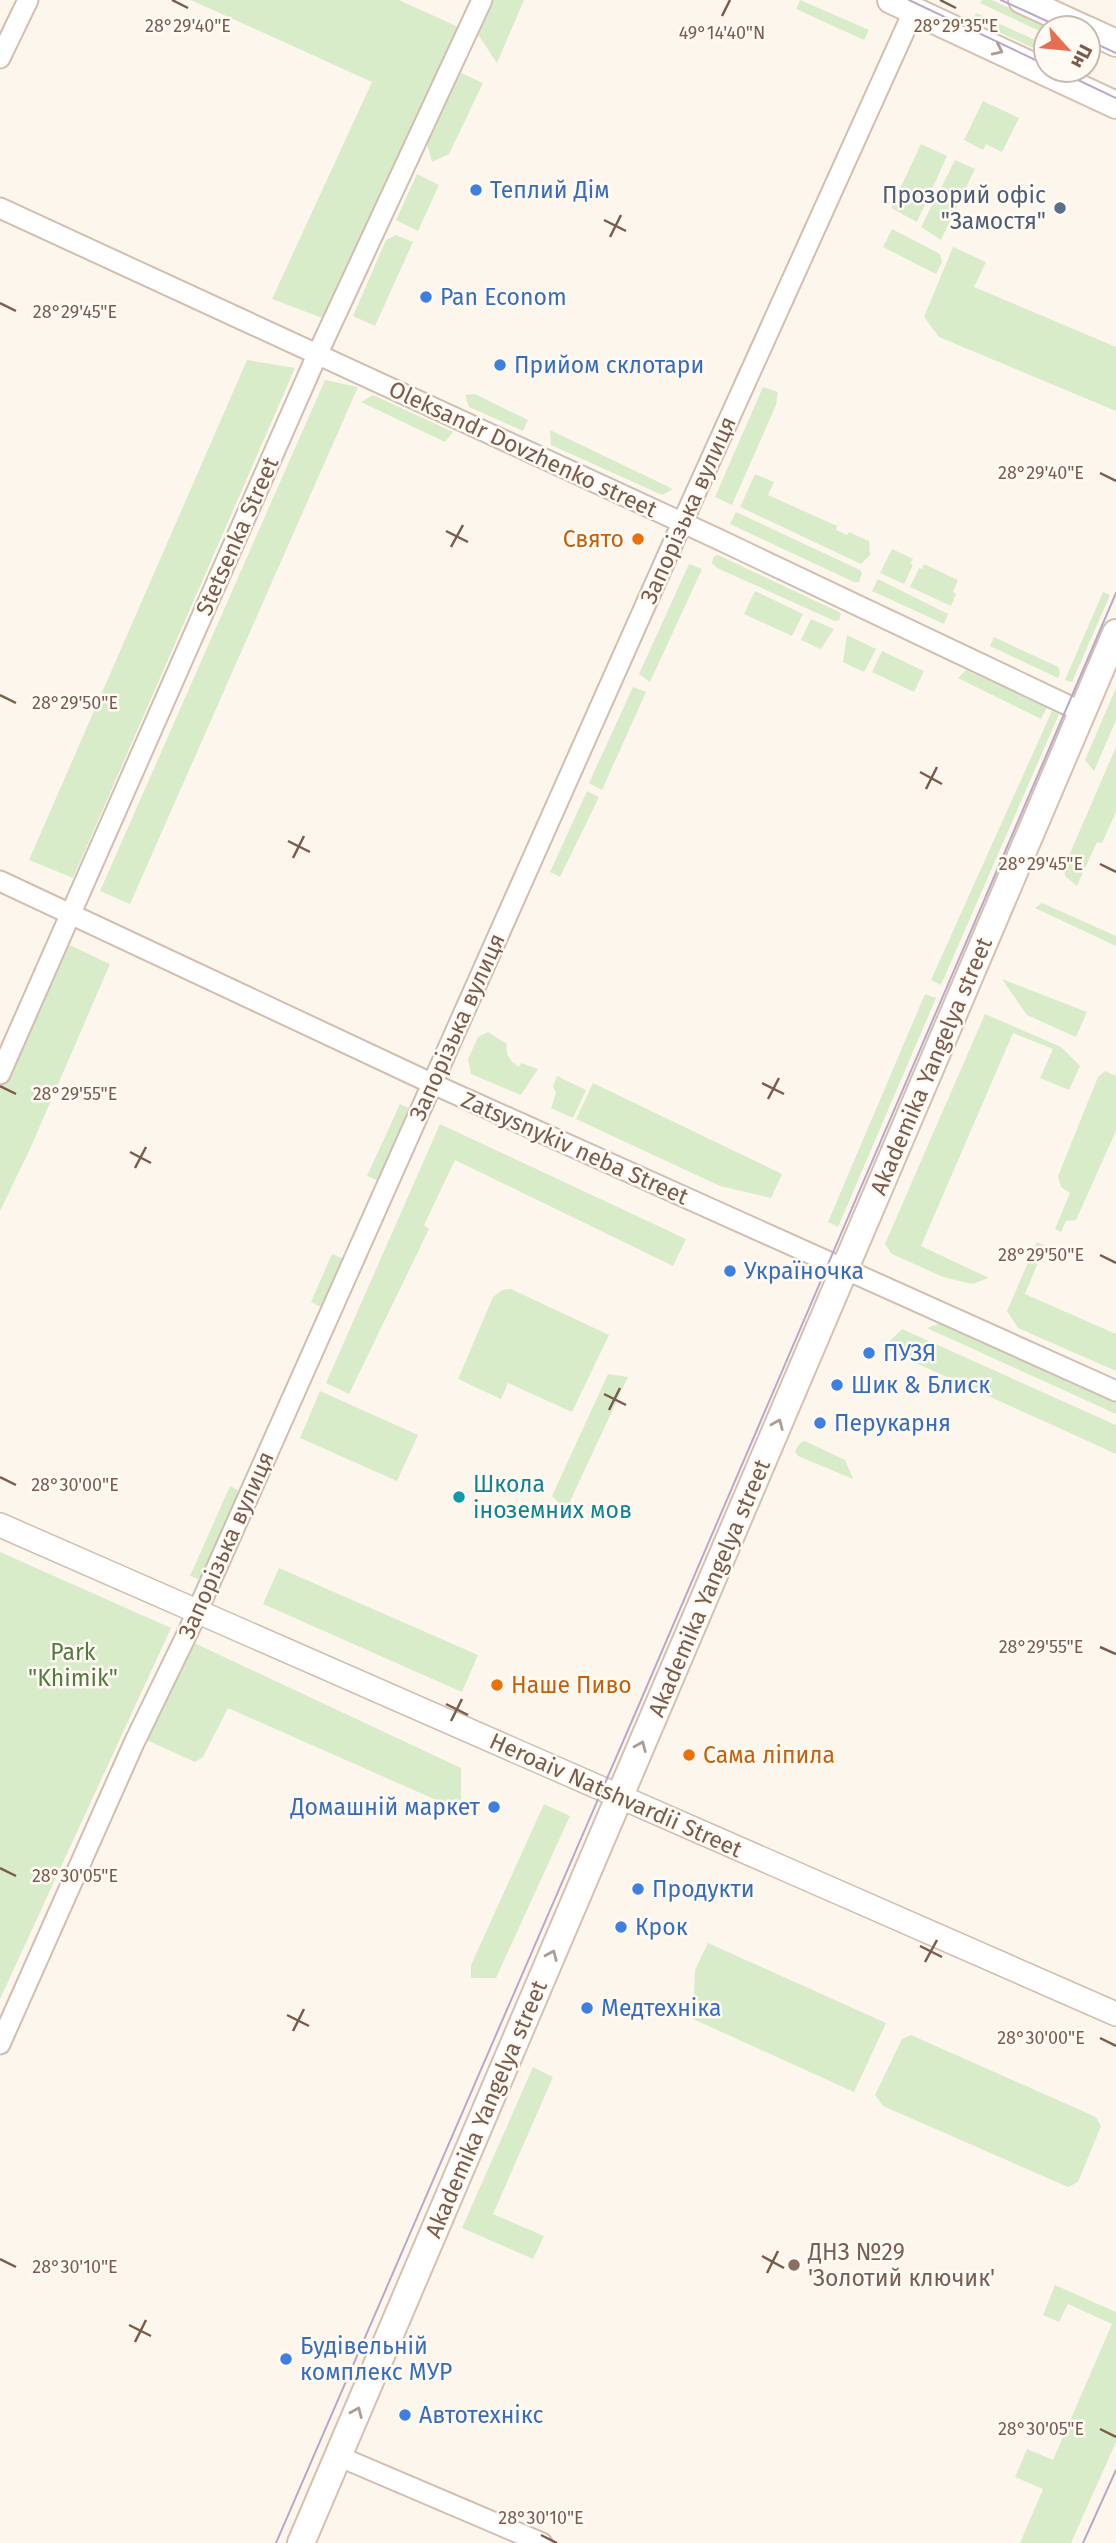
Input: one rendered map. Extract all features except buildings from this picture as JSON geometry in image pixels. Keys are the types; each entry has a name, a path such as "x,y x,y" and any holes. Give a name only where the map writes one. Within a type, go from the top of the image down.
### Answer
{"main road":[{"path":"1022,0 1052,14"},
{"path":"903,5 1116,105"},
{"name":"Akademika Yangelya street","path":"301,2543 1116,633"}],"street":[{"path":"0,58 28,0"},
{"name":"Stetsenka Street","path":"0,1074 317,355 482,0"},
{"name":"Запорізька вулиця","path":"0,2044 433,1084 682,523 903,5"},
{"name":"Oleksandr Dovzhenko street","path":"0,208 682,523 1082,712"},
{"name":"Zatsysnykiv neba Street","path":"0,881 433,1084 1116,1391"},
{"name":"Heroaiv Natshvardii Street","path":"0,1525 1116,2014"},
{"path":"338,2456 542,2543"}],"green space":[{"path":"191,0 399,0 467,31 333,322 272,299 372,82"},
{"path":"492,0 524,0 497,63 477,33"},
{"path":"800,0 869,30 864,40 796,9"},
{"path":"982,0 992,0 1032,18 1032,27 980,3"},
{"path":"976,13 1032,39 1032,47 973,20"},
{"path":"461,73 483,83 449,154 432,162 427,144"},
{"path":"983,101 1019,118 1002,152 986,144 983,150 964,140"},
{"path":"921,144 947,156 917,222 891,208"},
{"path":"955,160 975,169 941,240 921,227"},
{"path":"417,174 439,185 418,231 396,220"},
{"path":"892,229 940,254 942,262 936,274 883,247"},
{"path":"396,235 413,242 375,326 353,316 386,240"},
{"path":"953,247 986,262 974,287 1116,347 1116,411 939,337 924,317"},
{"path":"247,360 295,368 73,878 29,860"},
{"path":"325,380 358,387 130,904 100,891"},
{"path":"763,387 778,392 776,405 732,505 715,497"},
{"path":"475,394 528,420 523,431 469,407 465,395"},
{"path":"373,395 453,432 445,442 361,402"},
{"path":"550,430 673,489 662,495 551,445"},
{"path":"755,474 774,482 768,495 837,526 836,530 847,535 849,532 869,541 870,555 861,564 740,507"},
{"path":"736,512 860,570 862,573 859,582 730,524"},
{"path":"892,549 913,559 904,584 880,573"},
{"path":"718,555 839,612 839,620 835,621 717,568 712,563 714,556"},
{"path":"689,564 702,569 650,682 639,674"},
{"path":"924,564 958,580 951,606 910,587 919,568 922,569"},
{"path":"878,579 948,614 944,624 872,591"},
{"path":"755,591 803,614 792,636 744,614"},
{"path":"1103,592 1110,595 1072,682 1065,680"},
{"path":"811,619 834,629 821,649 801,640"},
{"path":"847,635 876,649 864,672 843,662"},
{"path":"994,637 1058,667 1058,678 990,646"},
{"path":"882,651 924,671 914,692 872,672"},
{"path":"966,670 1047,707 1041,719 958,678"},
{"path":"633,687 646,692 602,790 589,783"},
{"path":"1116,688 1116,720 1094,771 1085,760"},
{"path":"1052,711 1059,714 941,985 931,980"},
{"path":"1116,747 1116,812 1102,843 1097,842 1077,886 1065,876 1064,867"},
{"path":"587,791 599,797 560,877 550,872"},
{"path":"1042,903 1116,936 1116,946 1035,908"},
{"path":"59,940 110,964 30,1149 0,1211 0,1074"},
{"path":"1002,979 1087,1012 1076,1037 1027,1015"},
{"path":"925,994 936,998 838,1227 828,1222"},
{"path":"985,1014 1061,1047 1080,1066 1069,1090 1040,1078 1053,1049 1013,1033 921,1246 989,1278 972,1284 943,1277 892,1254 885,1244"},
{"path":"488,1032 507,1044 508,1054 516,1065 519,1067 521,1063 538,1069 521,1095 471,1074 468,1059 478,1037"},
{"path":"1105,1071 1116,1076 1116,1131 1076,1220 1066,1221 1061,1232 1055,1229 1070,1193 1061,1187 1058,1176 1098,1077"},
{"path":"557,1076 586,1090 573,1118 551,1108 556,1093 553,1086"},
{"path":"593,1083 782,1174 771,1198 720,1186 576,1119"},
{"path":"400,1104 411,1109 379,1181 367,1176"},
{"path":"440,1124 686,1239 673,1266 455,1160 424,1225 429,1229 349,1394 326,1383"},
{"path":"1037,1242 1045,1246 1025,1294 1116,1334 1116,1371 1018,1328 1007,1311"},
{"path":"332,1254 344,1259 323,1308 311,1302"},
{"path":"511,1289 609,1335 572,1412 508,1383 501,1399 458,1379 493,1297 502,1290"},
{"path":"944,1322 1116,1399 1116,1414 927,1328"},
{"path":"902,1329 1116,1425 1116,1454 883,1348"},
{"path":"608,1374 628,1377 566,1510 552,1496"},
{"path":"320,1391 418,1435 397,1481 300,1438"},
{"path":"805,1441 845,1460 853,1479 798,1456 795,1451 800,1443"},
{"path":"230,1486 241,1492 201,1580 190,1576"},
{"name":"Park \"Khimik\"","path":"0,1552 171,1628 0,1999"},
{"path":"279,1568 478,1655 462,1692 263,1604"},
{"path":"188,1640 461,1768 461,1811 228,1708 203,1757 195,1762 142,1738"},
{"path":"544,1804 570,1816 496,1978 471,1978 471,1965"},
{"path":"708,1943 886,2023 854,2092 693,2019 695,1970"},
{"path":"911,2035 1096,2117 1101,2126 1078,2182 1068,2187 883,2106 875,2095 902,2039"},
{"path":"533,2067 553,2077 493,2214 544,2236 533,2259 462,2228"},
{"path":"1055,2285 1116,2312 1116,2442 1071,2543 1020,2543 1043,2489 1015,2477 1027,2449 1053,2460 1112,2324 1068,2304 1059,2322 1043,2315"}],"tram line":[{"path":"909,0 1032,58"},
{"path":"1001,0 1032,14"},
{"path":"1102,46 1116,53"},
{"path":"1086,84 1116,98"},
{"path":"276,2543 1116,593"},
{"path":"1083,2543 1116,2470"}],"place":[{"name":"Теплий Дім","path":"476,190"},
{"name":"Прозорий офіс \"Замостя\"","path":"1060,208"},
{"name":"Pan Econom","path":"426,297"},
{"name":"Прийом склотари","path":"500,365"},
{"name":"Свято","path":"638,539"},
{"name":"Україночка","path":"730,1271"},
{"name":"ПУЗЯ","path":"869,1353"},
{"name":"Шик & Блиск","path":"837,1385"},
{"name":"Перукарня","path":"820,1423"},
{"name":"Школа іноземних мов","path":"459,1497"},
{"name":"Наше Пиво","path":"497,1685"},
{"name":"Сама ліпила","path":"689,1755"},
{"name":"Домашній маркет","path":"494,1807"},
{"name":"Продукти","path":"638,1889"},
{"name":"Крок","path":"621,1927"},
{"name":"Медтехніка","path":"587,2008"},
{"name":"ДНЗ №29 'Золотий ключик'","path":"794,2265"},
{"name":"Будівельній комплекс МУР","path":"286,2359"},
{"name":"Автотехнікс","path":"405,2415"}]}
